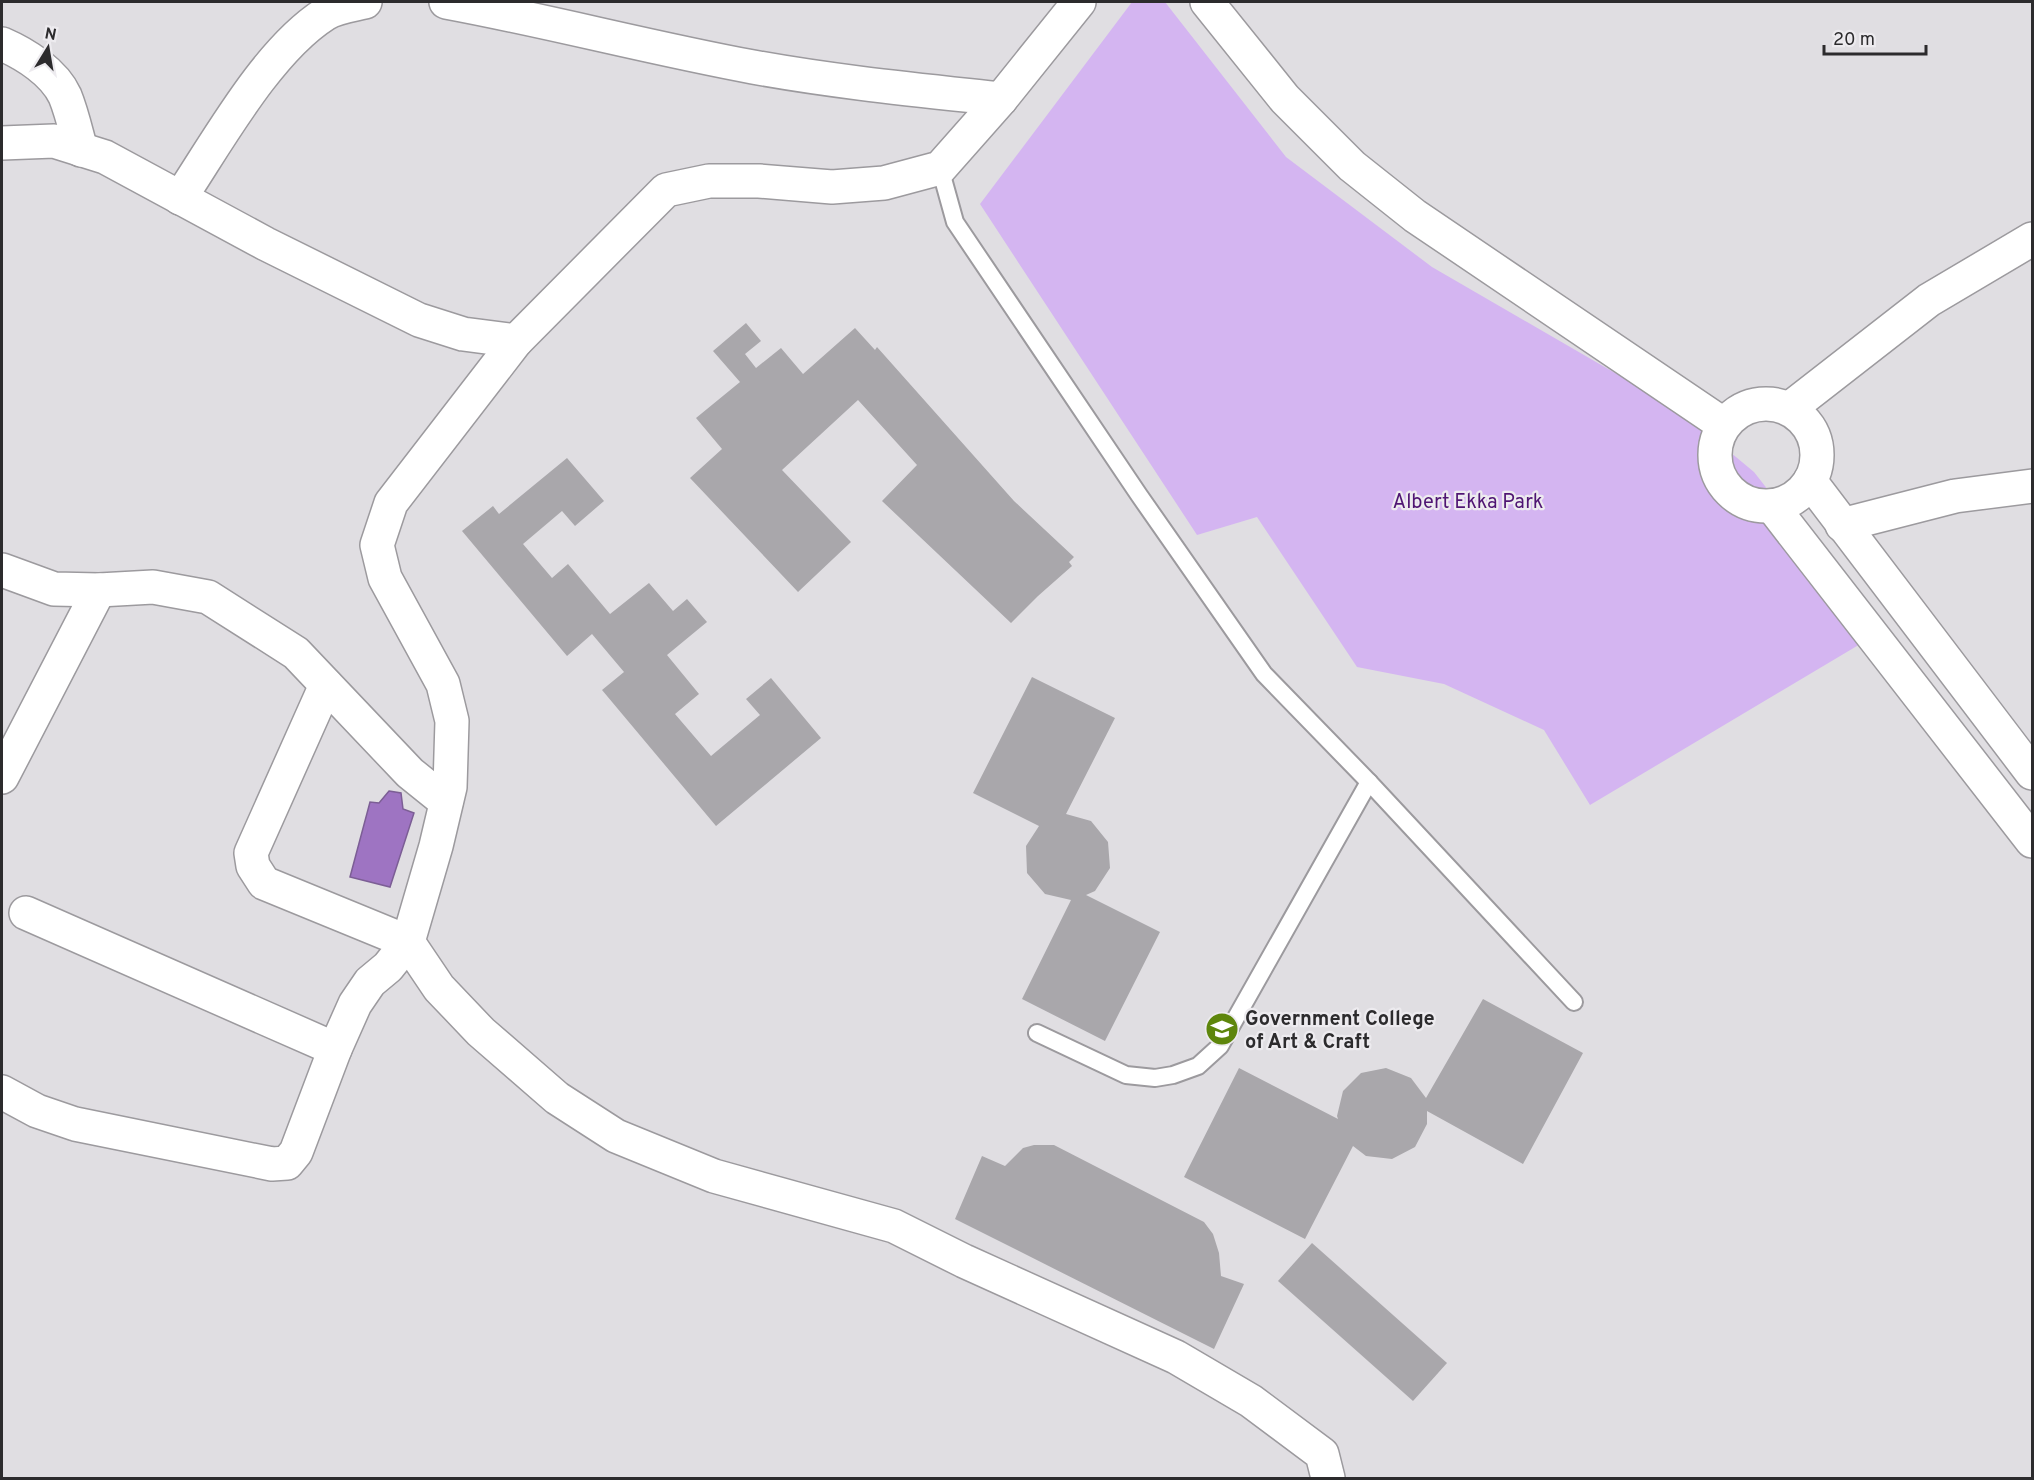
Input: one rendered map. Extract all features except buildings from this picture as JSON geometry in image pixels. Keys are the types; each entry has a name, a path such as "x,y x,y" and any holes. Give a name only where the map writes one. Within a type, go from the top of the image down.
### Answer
{"street":[{"path":"180,198 261,77 301,33 327,13 365,2"},
{"path":"446,2 655,48 754,67 872,86 1001,99"},
{"path":"2,1092 37,1111 75,1124 272,1164 287,1163 296,1152 335,1049 355,1004 370,982 387,967 408,942 436,846 450,787 452,721 443,684 385,578 378,545 391,503 516,341 666,190 709,181 759,181 832,187 873,184 940,168 1001,99 1079,2"},
{"path":"1206,2 1285,99 1352,166 1415,216 1724,425"},
{"path":"2,44 21,53 44,69 64,94 81,150"},
{"path":"2,143 54,141 105,157 266,244 418,320 463,334 516,341"},
{"path":"1789,409 1929,300 2032,239"},
{"path":"1761,404 1789,409 1803,419 1812,433 1817,449 1816,465 1810,481 1800,494 1787,502 1772,506 1755,505 1739,499 1722,480 1714,457 1717,440 1724,425 1734,415 1761,404"},
{"path":"1810,481 2032,773"},
{"path":"1842,525 1955,496 2032,486"},
{"path":"1772,506 2032,841"},
{"path":"2,570 54,589 99,590 153,587 208,597 296,653 410,772 446,801"},
{"path":"5,761 99,590"},
{"path":"326,686 251,853 253,866 264,883 408,942 439,988 481,1032 557,1098 616,1136 714,1176 894,1226 964,1261 1176,1357 1251,1401 1323,1454 1328,1479"},
{"path":"26,913 335,1049"}],"lane":[{"path":"940,168 955,222 1139,495 1264,674 1369,782 1574,1002"},
{"path":"1037,1033 1126,1075 1155,1078 1173,1075 1198,1066 1220,1046 1369,782"}],"green space":[{"name":"Albert Ekka Park","path":"1132,2 1165,2 1286,157 1432,267 1676,407 1754,472 1818,554 1867,640 1590,805 1544,730 1444,684 1357,667 1257,517 1197,535 980,204"}],"shaded area":[{"path":"389,791 401,793 403,809 414,813 390,887 350,877 370,802 379,803"}],"place":[{"name":"Government College of Art & Craft","path":"1222,1029"}]}
